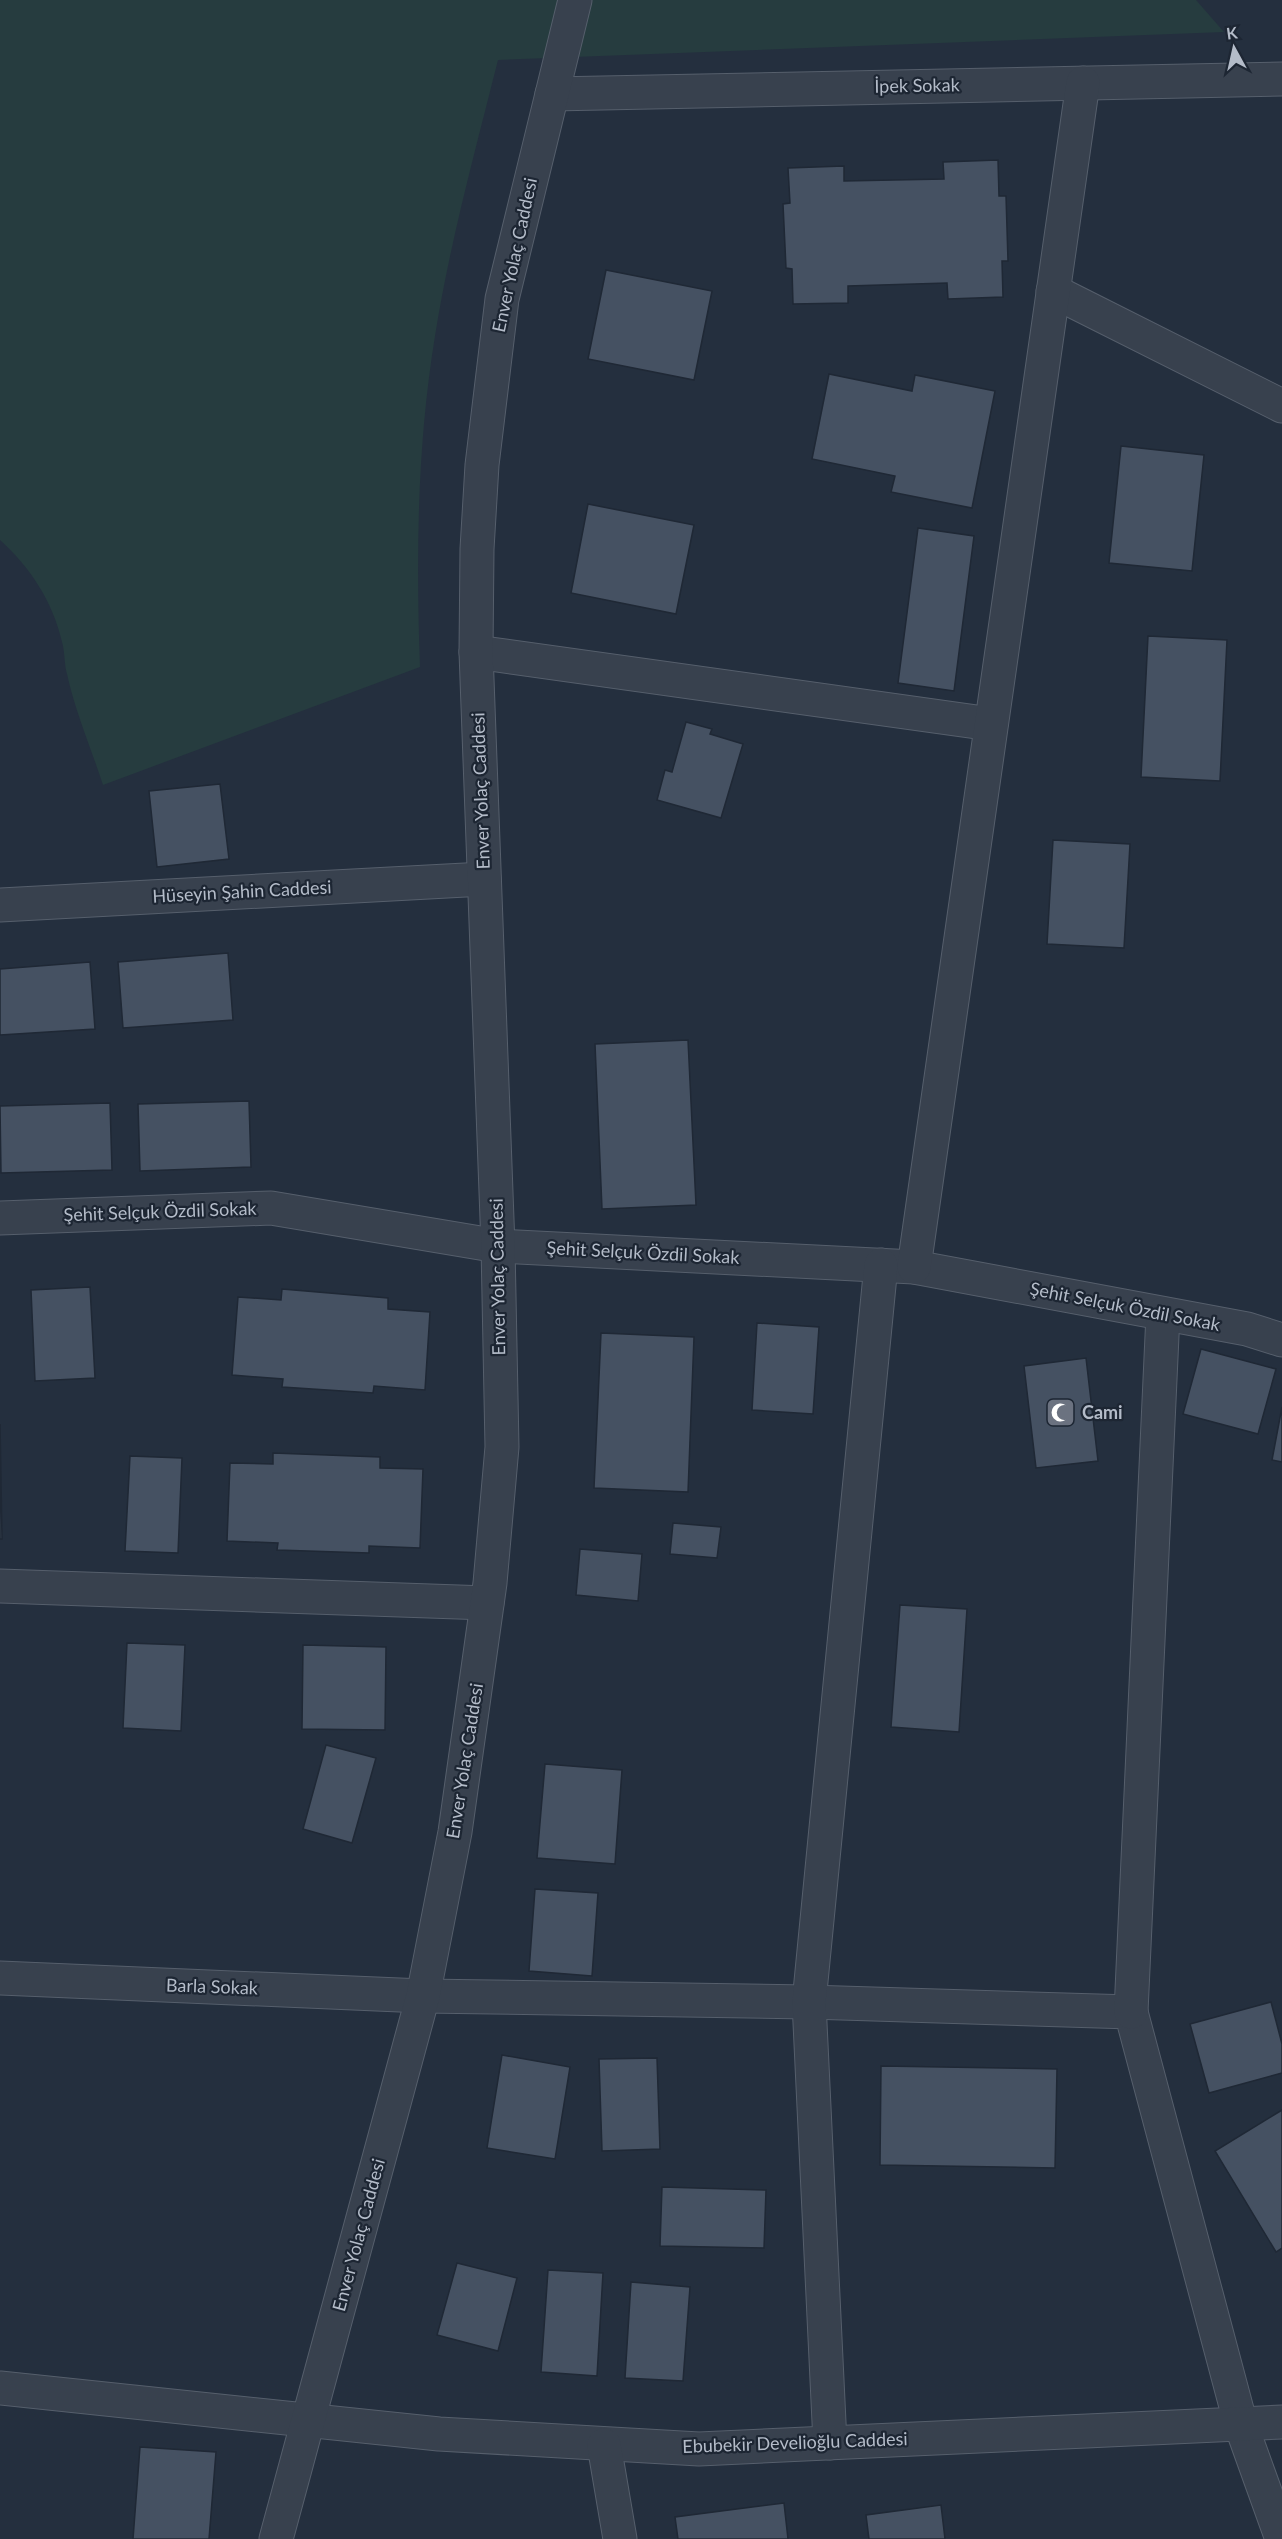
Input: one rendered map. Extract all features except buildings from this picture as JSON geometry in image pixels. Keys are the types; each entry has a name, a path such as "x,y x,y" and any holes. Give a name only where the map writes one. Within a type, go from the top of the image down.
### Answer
{"street":[{"name":"Enver Yolaç Caddesi","path":"276,2539 423,1996 455,1832 487,1603 502,1447 498,1246 476,652 477,549 490,381 502,299 574,0"},
{"name":"İpek Sokak","path":"552,94 1282,79"},
{"path":"914,1267 1083,83"},
{"path":"1053,291 1282,406"},
{"path":"476,652 991,724"},
{"name":"Hüseyin Şahin Caddesi","path":"0,905 484,879"},
{"name":"Şehit Selçuk Özdil Sokak","path":"0,1218 271,1208 498,1246 914,1267 1247,1329 1282,1340"},
{"path":"830,2443 808,2002 881,1266"},
{"path":"1163,1314 1131,2012 1241,2425 1282,2539"},
{"path":"0,1586 487,1603"},
{"name":"Barla Sokak","path":"0,1978 423,1996 808,2002 1131,2012"},
{"name":"Ebubekir Develioğlu Caddesi","path":"0,2388 439,2434 699,2449 1241,2425 1282,2421"},
{"path":"603,2445 620,2539"}],"green space":[{"path":"0,0 1196,0 1224,32 498,60 448,266 429,377 419,501 420,667 103,785 74,702 63,646 53,613 39,586 11,550 0,540"}],"place":[{"name":"Cami","path":"1061,1413"}]}
